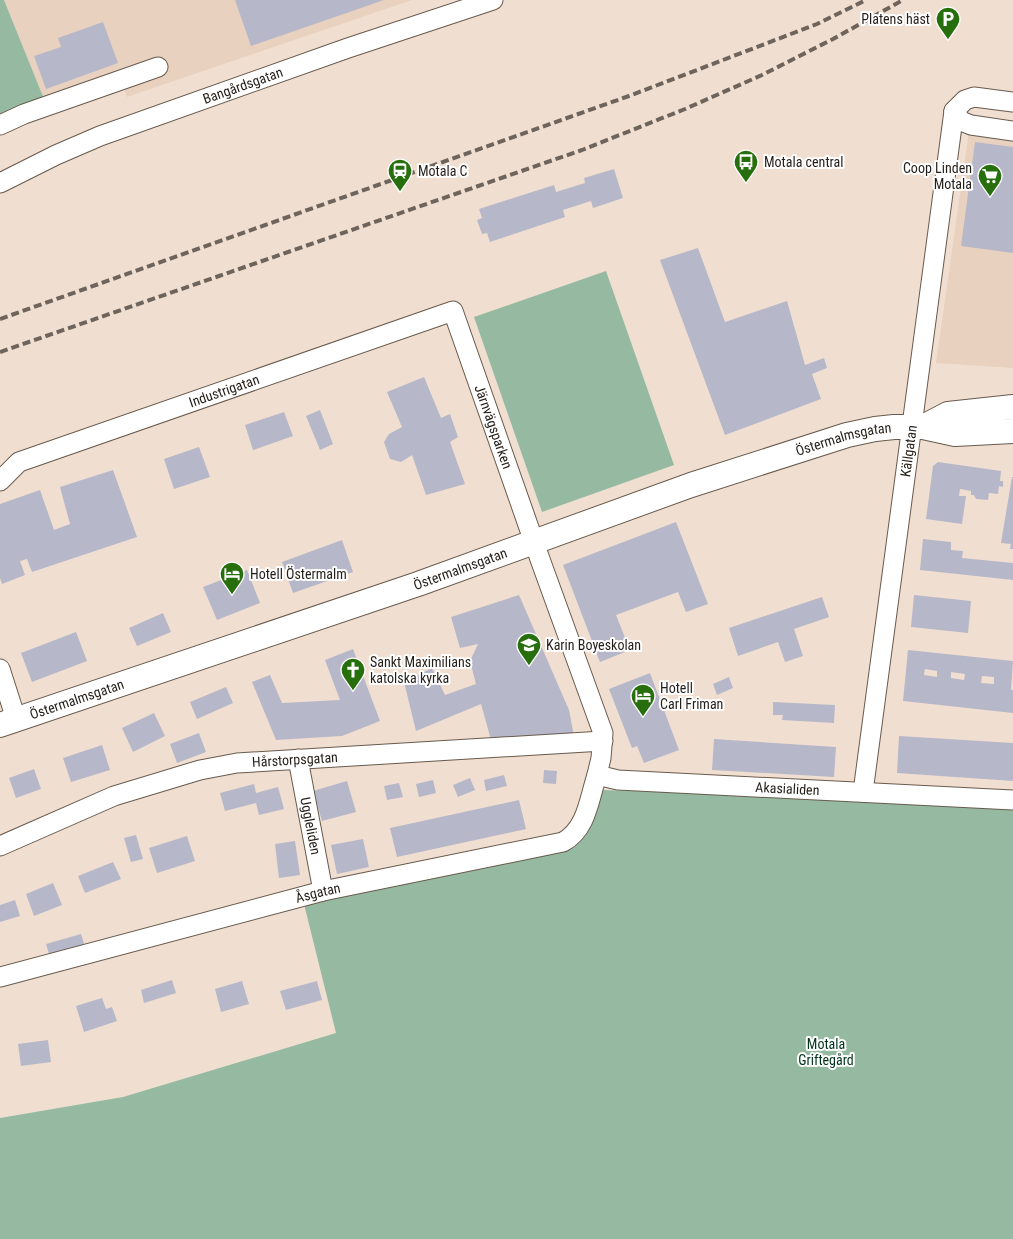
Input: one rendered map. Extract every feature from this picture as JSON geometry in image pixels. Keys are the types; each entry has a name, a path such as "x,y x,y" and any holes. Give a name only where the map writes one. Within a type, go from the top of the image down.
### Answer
{"street":[{"name":"Bangårdsgatan","path":"0,183 100,136 348,48 493,0"},
{"path":"0,125 24,114 158,66"},
{"path":"1013,102 974,97 964,100 954,111 961,121 971,125 1013,131"},
{"name":"Källgatan","path":"863,792 917,427 954,111"},
{"name":"Industrigatan","path":"0,481 19,462 454,311"},
{"name":"Järnvägsparken","path":"454,311 600,725 603,741"},
{"name":"Östermalmsgatan","path":"917,427 948,414 1013,407"},
{"name":"Östermalmsgatan","path":"8,722 418,584 691,485 847,435 875,429 917,427 955,434 1013,431"},
{"path":"0,669 8,722"},
{"path":"597,775 603,741"},
{"name":"Hårstorpsgatan","path":"0,846 114,796 200,770 237,763 603,741"},
{"name":"Uggleliden","path":"298,758 323,891"},
{"name":"Akasialiden","path":"597,775 618,780 1013,800"},
{"name":"Åsgatan","path":"0,977 323,891 563,842 574,835 582,824 597,775"}],"shaded area":[{"path":"4,0 412,0 127,97 119,73 44,99"},
{"path":"969,131 1013,136 1013,368 936,363"}],"green space":[{"path":"0,0 4,0 44,99 0,115"},
{"path":"606,271 674,465 542,512 474,317"},
{"name":"Motala Griftegård","path":"603,790 1013,803 1013,1239 0,1239 0,1118 123,1097 336,1033 302,896 580,829"}],"building":[{"path":"235,0 384,0 251,46"},
{"path":"103,22 118,63 46,89 34,56 61,47 58,38"},
{"name":"Coop Linden Motala","path":"975,142 1013,147 1013,253 961,246"},
{"path":"614,169 623,198 593,208 591,201 563,210 565,217 490,242 487,233 482,234 477,220 482,218 479,209 554,185 556,192 585,183 584,178"},
{"path":"698,248 725,322 787,301 805,365 824,358 827,368 812,374 821,399 725,435 660,260"},
{"path":"424,377 441,418 450,414 458,437 450,442 465,484 426,495 412,455 401,462 390,459 384,442 389,434 402,427 387,392"},
{"path":"320,410 333,444 320,450 306,416"},
{"path":"284,412 293,436 253,450 245,425"},
{"path":"199,447 210,477 174,489 164,459"},
{"path":"938,462 1001,471 1000,481 1003,481 1003,487 999,486 998,494 989,493 988,500 976,499 974,495 971,495 971,491 960,489 959,496 966,496 962,524 926,519 933,466"},
{"path":"113,470 137,537 32,572 27,559 20,561 25,575 2,584 0,578 0,504 40,490 54,530 70,524 60,487"},
{"path":"1012,477 1013,549 1010,549 1011,544 1001,543"},
{"path":"676,522 708,604 686,612 678,592 616,615 630,650 600,662 563,565"},
{"path":"923,539 951,542 951,550 963,551 962,558 1013,563 1013,580 920,570"},
{"path":"342,540 353,572 293,593 282,562"},
{"name":"Hotell Östermalm","path":"247,570 260,603 217,620 203,587"},
{"path":"519,595 569,710 574,736 491,740 481,704 416,731 404,682 432,668 445,695 476,684 470,661 478,644 460,648 451,617"},
{"path":"914,595 971,601 968,633 911,627"},
{"path":"822,597 829,617 794,629 803,656 785,662 778,642 738,656 729,628"},
{"path":"163,613 171,632 137,646 129,628"},
{"path":"76,632 87,661 32,682 21,653"},
{"name":"Sankt Maximilians katolska kyrka","path":"353,649 380,721 342,736 276,740 252,682 270,675 282,703 340,700 325,660"},
{"path":"908,650 1013,661 1011,690 1013,690 1013,713 903,701","holes":["925,669 937,671 937,677 924,675","951,672 965,674 964,680 951,678","982,676 994,677 994,684 981,683"]},
{"name":"Hotell Carl Friman","path":"650,673 679,750 644,763 637,746 632,748 609,689"},
{"path":"729,677 733,688 717,695 713,684"},
{"path":"226,687 233,703 197,719 190,702"},
{"path":"773,702 835,705 834,723 782,720 783,715 773,715"},
{"path":"154,713 165,736 133,752 122,728"},
{"path":"199,733 206,752 177,763 170,744"},
{"path":"899,736 1013,743 1013,781 897,773"},
{"path":"714,739 836,747 834,777 712,770"},
{"path":"102,745 110,770 71,782 63,758"},
{"path":"34,769 41,789 16,798 9,778"},
{"path":"544,770 557,771 556,784 543,783"},
{"path":"504,775 507,786 486,791 484,780"},
{"path":"470,778 475,790 458,797 453,785"},
{"path":"433,780 436,793 419,797 416,784"},
{"path":"347,781 356,812 322,821 313,791"},
{"path":"399,783 403,797 387,800 384,786"},
{"path":"254,784 256,793 278,787 284,809 259,815 256,803 225,811 220,793"},
{"path":"519,800 526,829 397,857 390,828"},
{"path":"136,835 143,859 131,862 124,838"},
{"path":"187,836 195,861 157,873 149,848"},
{"path":"363,839 369,867 337,874 331,845"},
{"path":"295,841 300,875 279,878 275,844"},
{"path":"113,862 121,879 85,893 78,876"},
{"path":"53,883 62,905 34,916 26,894"},
{"path":"15,900 20,916 0,922 0,905"},
{"path":"81,934 85,947 50,957 46,944"},
{"path":"172,980 176,993 144,1003 141,990"},
{"path":"242,981 249,1004 221,1012 215,989"},
{"path":"317,981 322,1000 286,1010 280,991"},
{"path":"102,998 106,1009 112,1007 117,1021 84,1032 76,1006"},
{"path":"48,1040 51,1062 21,1066 18,1044"}],"railway":[{"path":"0,319 629,96 817,24 866,0"},
{"path":"0,352 582,150 685,109 762,75 833,39 903,0"}],"place":[{"name":"Platens häst","path":"948,40"},
{"name":"Motala central","path":"746,183"},
{"name":"Motala C","path":"400,192"},
{"name":"Coop Linden Motala","path":"990,197"},
{"name":"Hotell Östermalm","path":"232,595"},
{"name":"Karin Boyeskolan","path":"529,666"},
{"name":"Sankt Maximilians katolska kyrka","path":"353,691"},
{"name":"Hotell Carl Friman","path":"643,717"}]}
